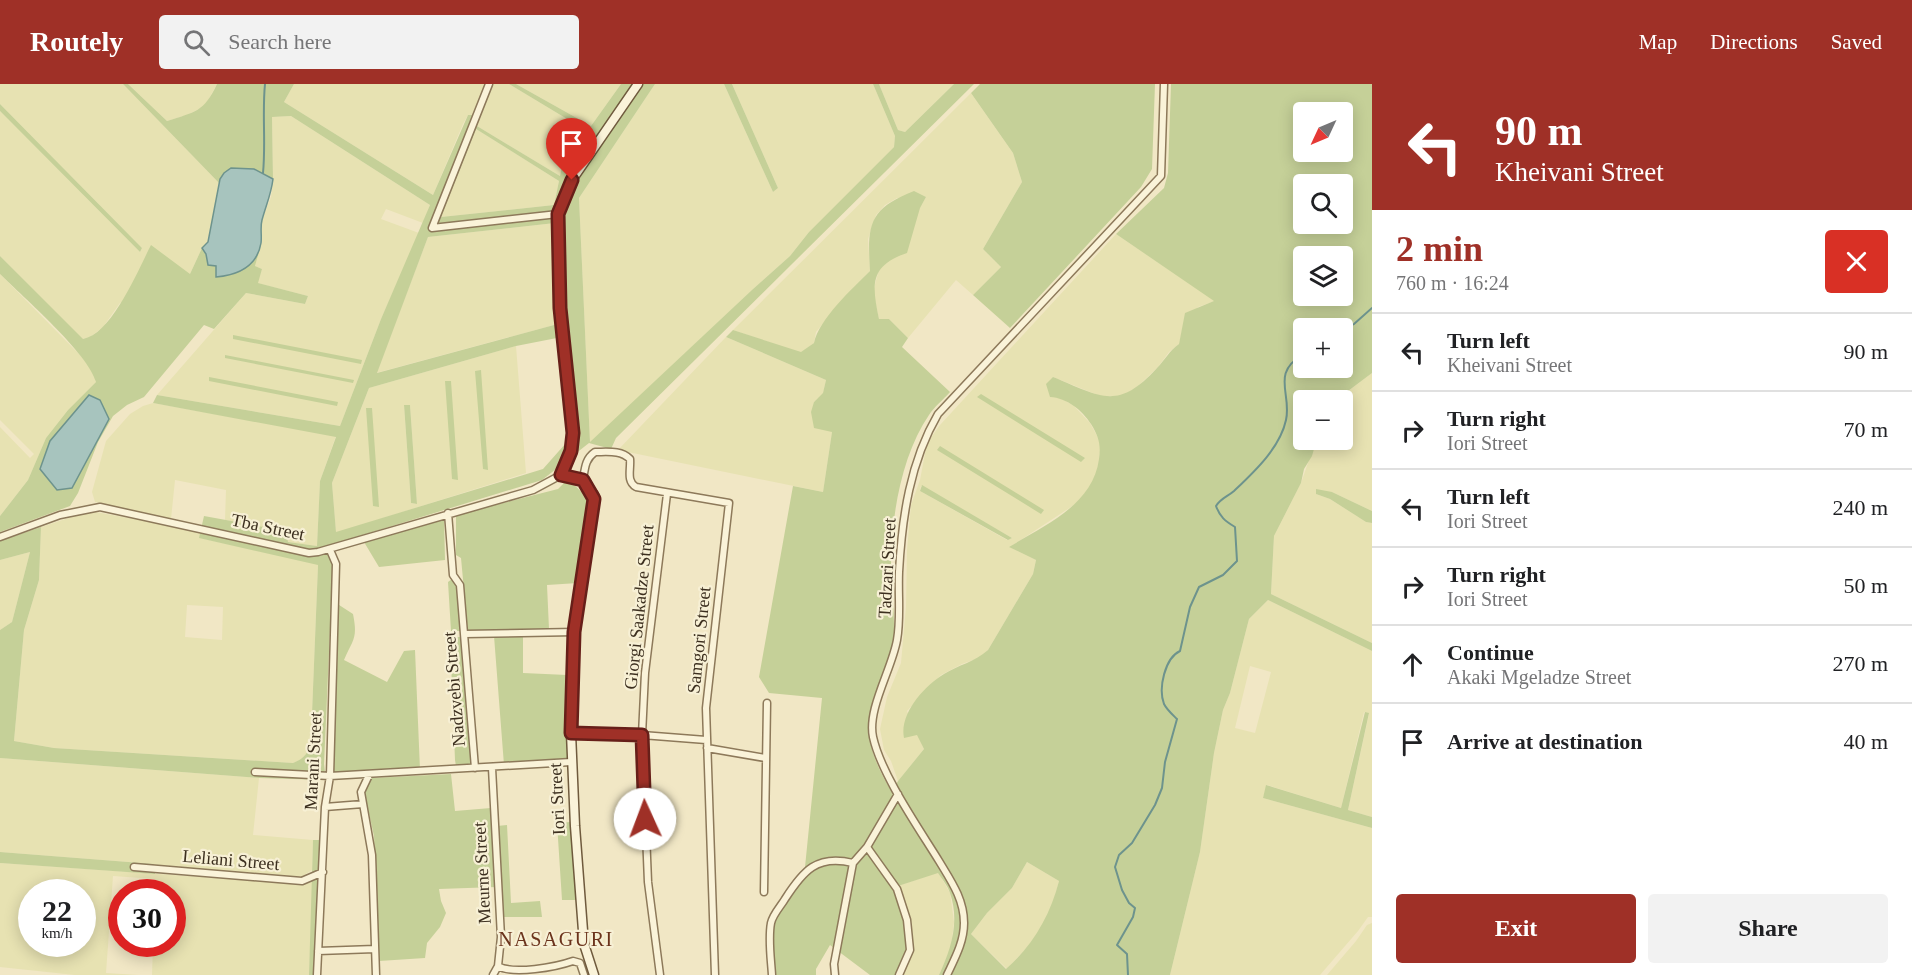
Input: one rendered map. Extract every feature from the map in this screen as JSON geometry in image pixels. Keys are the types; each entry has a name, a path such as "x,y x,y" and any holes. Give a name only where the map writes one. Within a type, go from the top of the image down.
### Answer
{"street":[{"path":"489,84 432,228 558,214"},
{"path":"583,480 561,475 571,451 573,433 560,308 558,214 572,180 638,84"},
{"name":"Tadzari Street","path":"947,975 963,936 964,922 958,894 898,794 875,747 872,732 879,693 894,657 898,635 899,575 904,510 911,481 927,433 938,414 1161,176 1164,84"},
{"name":"Samgori Street","path":"583,480 585,465 589,456 595,452 624,453 630,459 631,484 636,487 729,503 706,708 715,975"},
{"name":"Tba Street","path":"0,537 60,515 100,507 309,553 330,550 448,513 533,490 561,475"},
{"name":"Iori Street","path":"583,480 594,499 574,632 571,762 584,944 594,975"},
{"name":"Giorgi Saakadze Street","path":"660,975 648,882 642,735 645,673 667,494"},
{"name":"Nadzvebi Street","path":"448,513 453,575 460,585 475,768 571,762"},
{"name":"Marani Street","path":"317,975 325,807 330,776 336,564 330,550"},
{"path":"465,634 574,632"},
{"path":"764,892 767,703"},
{"path":"571,733 706,740"},
{"path":"707,748 765,758"},
{"path":"255,772 330,776 475,768"},
{"name":"Meurne Street","path":"492,768 501,937 498,966 493,975"},
{"path":"369,775 361,792 372,855 376,975"},
{"path":"835,975 834,964 853,863 867,847 898,794"},
{"path":"325,807 363,804"},
{"path":"867,847 897,889 907,920 910,950 899,975"},
{"path":"772,975 772,922 800,877 806,870 817,864 834,861 853,863"},
{"name":"Leliani Street","path":"134,867 302,881 323,872"},
{"path":"318,951 375,950"},
{"path":"498,966 503,970 513,971 560,966 573,961 580,963 584,975"}],"shaded area":[{"path":"0,84 123,84 219,183 208,242 202,248 190,274 120,303 103,327 89,338 82,339 0,256 0,111 140,252 142,248 0,104"},
{"path":"128,84 217,84 205,106 167,121"},
{"path":"294,84 485,84 474,115 468,115 463,124 433,195 284,102"},
{"path":"492,84 509,84 587,131 563,166 560,176 477,126"},
{"path":"516,84 621,84 591,126"},
{"path":"655,84 724,84 773,192 778,188 732,84 873,84 895,136 894,147 809,232 790,256 590,443 579,198"},
{"path":"879,84 954,84 905,132 898,130"},
{"path":"971,93 1013,153 1022,182 983,249 1001,267 973,295 956,280 908,338 889,319 879,319 873,292 879,269 890,259 926,197 897,198 885,205 876,215 868,239 870,271 816,332 814,343 801,353 733,330"},
{"path":"291,116 430,205 423,223 386,209 381,219 419,233 381,319 340,426 157,395 246,293 305,304 308,296 257,283 262,269 255,266 261,245 261,222 271,197 272,117"},
{"path":"476,129 559,181 554,205 441,217"},
{"path":"555,223 565,322 376,373 428,237"},
{"path":"1116,234 1215,301 1198,307 1182,331 1179,344 1135,389 1120,396 1100,396 1053,377 1061,398 1074,406 1090,423 1101,443 1098,470 1092,484 1077,503 1010,547 1036,560 1033,574 988,650 979,658 941,675 907,711 924,749 898,781 891,761 884,750 880,729 887,697 901,663 911,505 920,480 927,443 940,425","holes":["922,486 1012,538 1007,540 920,491"]},
{"path":"0,274 80,355 93,371 96,382 68,410 46,438 28,480 0,516 0,427 30,458 34,454 0,420"},
{"path":"726,337 826,380 823,394 814,402 832,432 823,492 618,450"},
{"path":"516,346 526,473 336,533 332,483 369,388","holes":["410,405 417,504 411,503 404,406"]},
{"path":"1372,373 1372,511 1332,492 1316,494 1330,499 1366,522 1372,523 1372,643 1271,594 1274,536 1301,483 1313,450 1353,450 1353,390 1349,390"},
{"path":"153,403 336,436 320,481 317,546 288,542 285,531 225,520 226,490 175,480 171,519 95,502 92,492 106,441 130,414"},
{"path":"90,511 200,531 200,538 318,564 311,738 309,751 303,759 293,763 54,748 14,741 24,630 39,580 41,527","holes":["187,605 223,607 222,640 185,637"]},
{"path":"30,552 12,622 0,630 0,560"},
{"path":"1268,600 1372,651 1372,817 1348,810 1369,714 1364,712 1341,808 1267,785 1263,798 1372,828 1372,917 1368,917 1320,975 1170,975 1200,852 1214,753 1223,710 1230,693 1249,619","holes":["1250,666 1271,672 1255,733 1235,728"]},
{"path":"0,758 259,778 253,835 313,840 312,870 300,878 0,852"},
{"path":"1027,862 1059,881 1053,904 1041,928 1007,969 971,934 987,913 1012,888"},
{"path":"0,863 305,884 313,881 309,975 152,975 153,957 186,957 186,879 113,876 113,879 108,879 106,973 138,975 75,975 0,967"},
{"path":"938,872 950,893 954,922 951,948 939,975 902,975 911,941 898,886"},
{"path":"1372,923 1372,975 1327,975 1367,925"}],"green space":[{"path":"123,84 128,84 167,121 198,110 208,100 217,84 294,84 284,102 433,195 468,115 481,115 477,126 560,176 562,166 587,131 509,84 516,84 591,126 621,84 655,84 579,198 590,442 790,256 809,232 894,147 895,136 873,84 879,84 898,130 905,132 954,84 974,84 616,438 611,449 589,443 542,480 317,549 318,556 328,554 333,562 324,764 326,780 259,778 0,758 0,630 12,622 30,552 0,560 0,541 41,527 39,580 24,630 14,741 54,748 293,763 304,757 308,751 311,738 318,565 199,538 204,516 286,531 288,542 317,546 320,481 336,437 153,403 157,395 340,426 381,319 430,205 291,116 272,117 273,179 254,169 232,168 220,179 219,183","holes":["476,129 559,181 554,205 441,217","555,223 565,322 377,373 428,237","567,336 573,419 566,443 543,469 336,532 332,483 369,388 516,346"]},
{"path":"724,84 732,84 778,188 773,192"},
{"path":"980,84 1155,84 1152,169 1141,187 1010,328 973,295 1001,267 983,249 1022,182 1013,153 971,93"},
{"path":"1171,84 1372,84 1372,373 1349,390 1293,390 1293,450 1314,450 1304,469 1301,483 1274,536 1271,594 1372,643 1372,651 1268,600 1249,619 1230,693 1223,710 1214,753 1200,852 1170,975 939,975 953,935 954,914 949,890 938,873 898,886 913,949 902,975 870,975 830,945 816,969 816,975 774,975 776,917 810,870 805,867 822,698 769,693 759,677 793,486 823,492 832,432 814,428 811,412 814,402 823,393 826,380 726,337 733,330 801,352 814,343 829,314 870,271 869,241 874,220 880,212 888,204 914,191 926,197 920,208 907,253 886,264 876,278 875,287 879,319 889,319 908,338 902,347 950,392 931,412 919,432 904,471 895,513 891,555 893,646 874,698 869,723 871,747 892,792 924,749 917,735 904,738 903,729 909,710 921,693 936,679 978,658 988,650 1033,574 1036,560 1009,547 1065,512 1087,489 1095,475 1100,449 1094,429 1074,406 1050,397 1046,384 1053,377 1096,394 1108,396 1130,391 1143,382 1179,344 1185,313 1214,301 1116,234 1164,188 1168,173","holes":["1027,862 1059,881 1051,906 1039,929 1016,960 1006,969 971,934 987,913 1012,888"]},
{"path":"0,104 142,248 140,252 0,111"},
{"path":"151,245 190,274 202,248 208,265 216,266 216,277 253,261 261,245 255,266 262,269 258,283 308,296 305,304 246,293 214,329 204,325 144,397 127,405 113,416 98,442 78,493 70,506 0,532 0,516 28,480 46,438 68,410 96,382 91,370 68,341 0,274 0,256 83,339 94,335 114,314","holes":["105,427 72,488 57,490 40,469 44,461"]},
{"path":"233,335 362,360 361,364 233,339"},
{"path":"225,355 354,380 353,383 225,358"},
{"path":"481,370 488,470 483,469 475,371"},
{"path":"209,377 338,402 337,406 209,381"},
{"path":"445,381 451,381 458,480 452,479"},
{"path":"981,394 1085,458 1081,462 977,397"},
{"path":"404,405 410,405 417,504 411,503"},
{"path":"366,408 372,408 379,507 373,506"},
{"path":"940,446 1044,510 1041,514 937,450"},
{"path":"568,479 591,501 578,583 547,585 549,629 468,633 461,558 456,555 456,515 558,489"},
{"path":"922,485 1012,538 1008,540 920,491"},
{"path":"1316,489 1332,492 1372,511 1372,523 1366,522 1330,499 1316,494"},
{"path":"444,518 445,560 379,567 364,542"},
{"path":"452,579 457,585 462,631 451,631 448,582"},
{"path":"336,603 353,614 354,638 344,660 387,682 404,651 415,650 420,770 333,774"},
{"path":"523,635 523,673 567,675 566,729 569,759 504,765 494,636"},
{"path":"450,637 462,637 472,763 465,766 456,766 455,760"},
{"path":"1365,712 1369,713 1348,810 1372,817 1372,828 1263,798 1266,785 1341,808"},
{"path":"451,774 455,811 491,808 496,887 439,889 446,913 440,927 427,943 425,958 379,961 374,836 365,787 372,778"},
{"path":"570,822 576,900 562,900 557,823"},
{"path":"507,825 511,903 540,901 542,917 502,917 497,826"},
{"path":"313,840 320,840 320,878 313,975 309,975"},
{"path":"0,852 154,864 155,874 0,863"}],"water":[{"path":"231,168 254,169 273,179 261,223 261,243 255,258 251,264 238,272 216,277 216,266 208,265 202,248 208,242 220,179"},
{"path":"89,395 100,400 109,419 72,488 57,490 40,469 50,441"}],"waterway":[{"path":"263,173 265,84"},
{"path":"1353,325 1372,308"},
{"path":"1128,975 1127,954 1117,945 1133,917 1135,908 1129,903 1122,890 1115,867 1119,855 1132,843 1155,805 1162,788 1165,762 1177,719 1164,704 1162,697 1164,674 1170,660 1180,651 1190,607 1199,587 1223,575 1237,561 1235,527 1223,518 1216,506 1258,468 1278,440 1286,420 1285,376 1293,362"}],"district":[{"name":"NASAGURI","path":"556,939"}],"route":[{"path":"572,180 558,214 560,308 573,433 571,451 561,475 583,480 594,495 594,499 574,632 571,733 642,735 645,819"}]}
